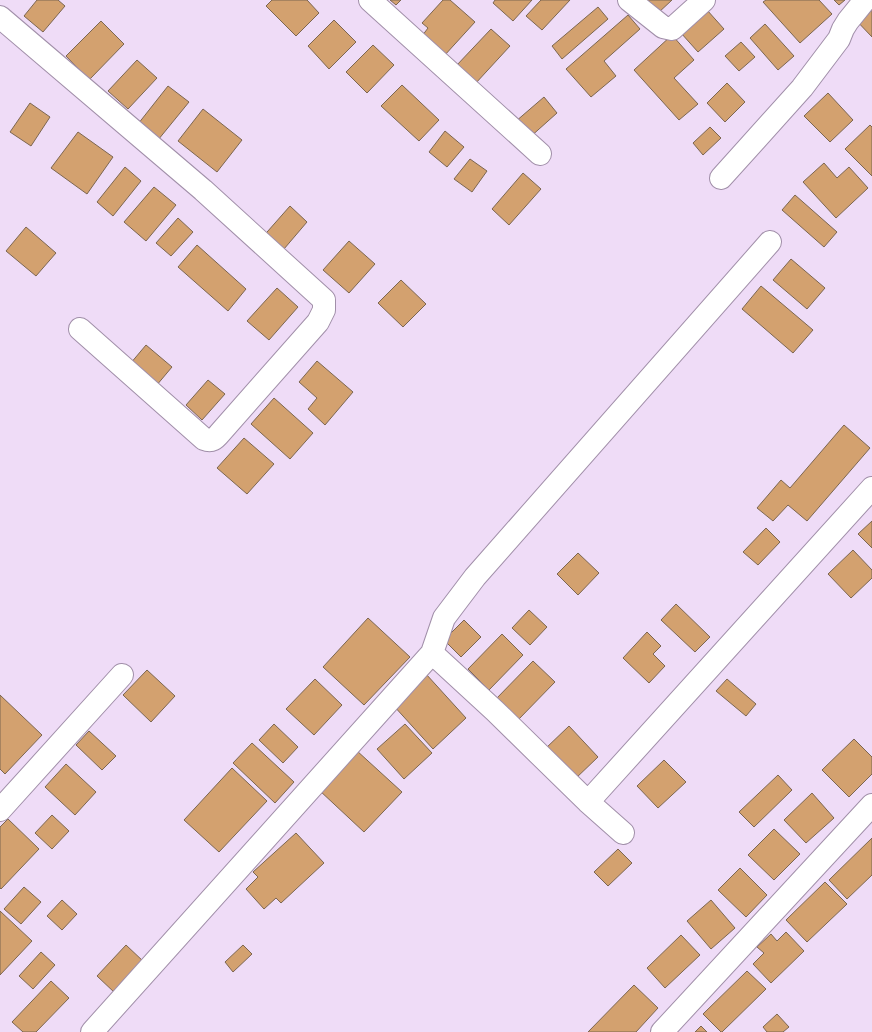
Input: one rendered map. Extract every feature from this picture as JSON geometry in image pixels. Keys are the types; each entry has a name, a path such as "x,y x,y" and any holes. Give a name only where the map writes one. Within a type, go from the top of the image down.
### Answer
{"street":[{"path":"370,0 540,154"},
{"path":"629,0 663,27 672,29 704,0"},
{"path":"721,178 802,88 839,39 848,21 865,0"},
{"path":"0,17 203,190 324,300 324,310 318,322 214,440 209,441 204,439 177,416 80,329"},
{"path":"92,1032 432,654 444,618 474,577 770,242"},
{"path":"588,802 872,488"},
{"path":"432,654 495,711 588,802 623,833"},
{"path":"0,810 122,675"},
{"path":"662,1032 872,805"}],"building":[{"path":"37,0 58,0 65,6 43,32 24,16"},
{"path":"272,0 307,0 319,13 296,36 266,6"},
{"path":"390,0 401,0 396,5"},
{"path":"443,0 450,0 475,22 444,56 422,36 428,28 422,23"},
{"path":"495,0 532,0 513,21 493,3"},
{"path":"541,0 570,0 542,30 526,16"},
{"path":"644,0 672,0 657,14"},
{"path":"766,0 819,0 832,14 800,43 763,2"},
{"path":"834,0 845,0 839,5"},
{"path":"872,0 872,37 853,17"},
{"path":"598,7 608,19 562,59 552,46"},
{"path":"707,10 724,29 698,52 681,33"},
{"path":"628,15 640,29 604,61 616,76 591,97 566,69"},
{"path":"334,20 356,42 329,69 308,46"},
{"path":"101,21 124,44 89,80 66,56"},
{"path":"765,24 794,56 778,70 750,38"},
{"path":"491,29 510,46 475,84 456,66"},
{"path":"672,35 694,60 674,78 698,104 679,120 634,70"},
{"path":"741,42 755,57 739,71 725,56"},
{"path":"373,45 394,65 367,93 346,72"},
{"path":"137,60 157,78 128,109 108,91"},
{"path":"727,83 745,102 725,122 707,103"},
{"path":"402,85 439,120 419,141 381,106"},
{"path":"168,86 189,102 158,140 138,124"},
{"path":"828,93 853,120 830,142 804,116"},
{"path":"544,97 557,113 529,138 515,122"},
{"path":"30,103 50,117 31,146 10,132"},
{"path":"203,109 242,140 217,172 178,141"},
{"path":"870,125 872,127 872,176 845,149"},
{"path":"710,127 721,138 703,155 693,143"},
{"path":"445,131 464,147 447,167 429,152"},
{"path":"78,132 113,157 87,194 51,168"},
{"path":"470,159 487,171 472,192 454,179"},
{"path":"824,163 837,178 849,167 868,188 836,218 803,182"},
{"path":"125,167 141,181 113,216 97,202"},
{"path":"523,173 541,189 509,225 492,209"},
{"path":"154,187 176,205 146,241 124,222"},
{"path":"795,195 837,232 824,247 782,210"},
{"path":"290,206 307,222 278,256 260,240"},
{"path":"178,218 193,232 171,256 156,243"},
{"path":"26,227 56,253 36,276 6,251"},
{"path":"349,241 375,264 349,293 323,270"},
{"path":"197,245 246,289 228,311 178,267"},
{"path":"791,259 825,288 807,309 773,280"},
{"path":"401,280 426,304 403,327 378,303"},
{"path":"761,286 813,330 793,353 742,309"},
{"path":"277,288 298,307 269,340 247,321"},
{"path":"146,345 172,367 156,386 130,364"},
{"path":"317,361 353,392 325,425 308,409 317,398 299,382"},
{"path":"208,380 225,394 202,420 186,405"},
{"path":"274,398 313,433 290,459 251,424"},
{"path":"844,425 870,448 807,521 788,505 773,521 757,508 781,480 790,488"},
{"path":"244,438 274,464 247,494 217,468"},
{"path":"872,521 872,548 858,534"},
{"path":"766,528 780,542 758,565 743,552"},
{"path":"853,550 872,570 872,578 851,598 828,574"},
{"path":"578,553 599,573 578,595 557,574"},
{"path":"676,604 710,637 695,652 661,620"},
{"path":"529,610 547,627 530,645 512,628"},
{"path":"368,618 410,657 364,705 323,667"},
{"path":"464,620 481,637 461,657 444,640"},
{"path":"647,632 661,646 653,654 665,666 649,683 623,658"},
{"path":"502,634 523,655 489,690 468,669"},
{"path":"533,661 555,682 517,721 495,700"},
{"path":"147,670 175,696 151,722 123,695"},
{"path":"426,674 466,718 433,749 393,705"},
{"path":"315,679 342,705 314,735 286,709"},
{"path":"727,679 756,704 746,716 716,691"},
{"path":"0,695 42,735 5,774 0,769"},
{"path":"274,724 298,747 283,763 259,740"},
{"path":"405,724 432,753 404,779 377,749"},
{"path":"569,726 598,757 574,780 545,749"},
{"path":"89,731 116,756 102,770 76,745"},
{"path":"854,739 872,757 872,774 849,797 822,770"},
{"path":"252,743 294,782 275,803 233,763"},
{"path":"356,750 402,792 364,832 319,790"},
{"path":"664,760 686,782 658,808 637,786"},
{"path":"66,764 96,792 75,815 45,787"},
{"path":"232,768 267,801 219,852 184,820"},
{"path":"778,775 792,790 754,827 739,812"},
{"path":"812,793 834,818 806,843 784,820"},
{"path":"52,815 69,831 52,849 35,833"},
{"path":"8,819 39,849 1,889 0,827"},
{"path":"774,829 800,854 774,880 748,855"},
{"path":"296,833 324,863 281,903 276,898 264,909 246,889 258,877 253,872"},
{"path":"872,838 872,875 847,899 829,880"},
{"path":"618,849 632,863 608,886 594,872"},
{"path":"740,868 767,895 746,917 718,890"},
{"path":"825,882 847,904 807,942 786,920"},
{"path":"24,887 41,902 21,924 4,909"},
{"path":"62,900 77,914 62,930 47,916"},
{"path":"711,900 735,928 711,949 687,921"},
{"path":"0,911 32,941 0,975"},
{"path":"786,932 804,951 771,983 753,964 764,953 757,947 771,934 777,941"},
{"path":"681,935 700,955 665,988 647,968"},
{"path":"126,945 144,962 115,993 97,976"},
{"path":"243,945 252,954 233,972 225,962"},
{"path":"41,952 55,965 33,989 19,976"},
{"path":"747,971 766,989 721,1032 703,1014"},
{"path":"51,981 69,998 36,1032 23,1032 12,1022"},
{"path":"634,985 658,1008 636,1032 588,1032"},
{"path":"777,1014 789,1027 783,1032 767,1032 763,1027"},
{"path":"701,1026 707,1032 695,1032"}]}
